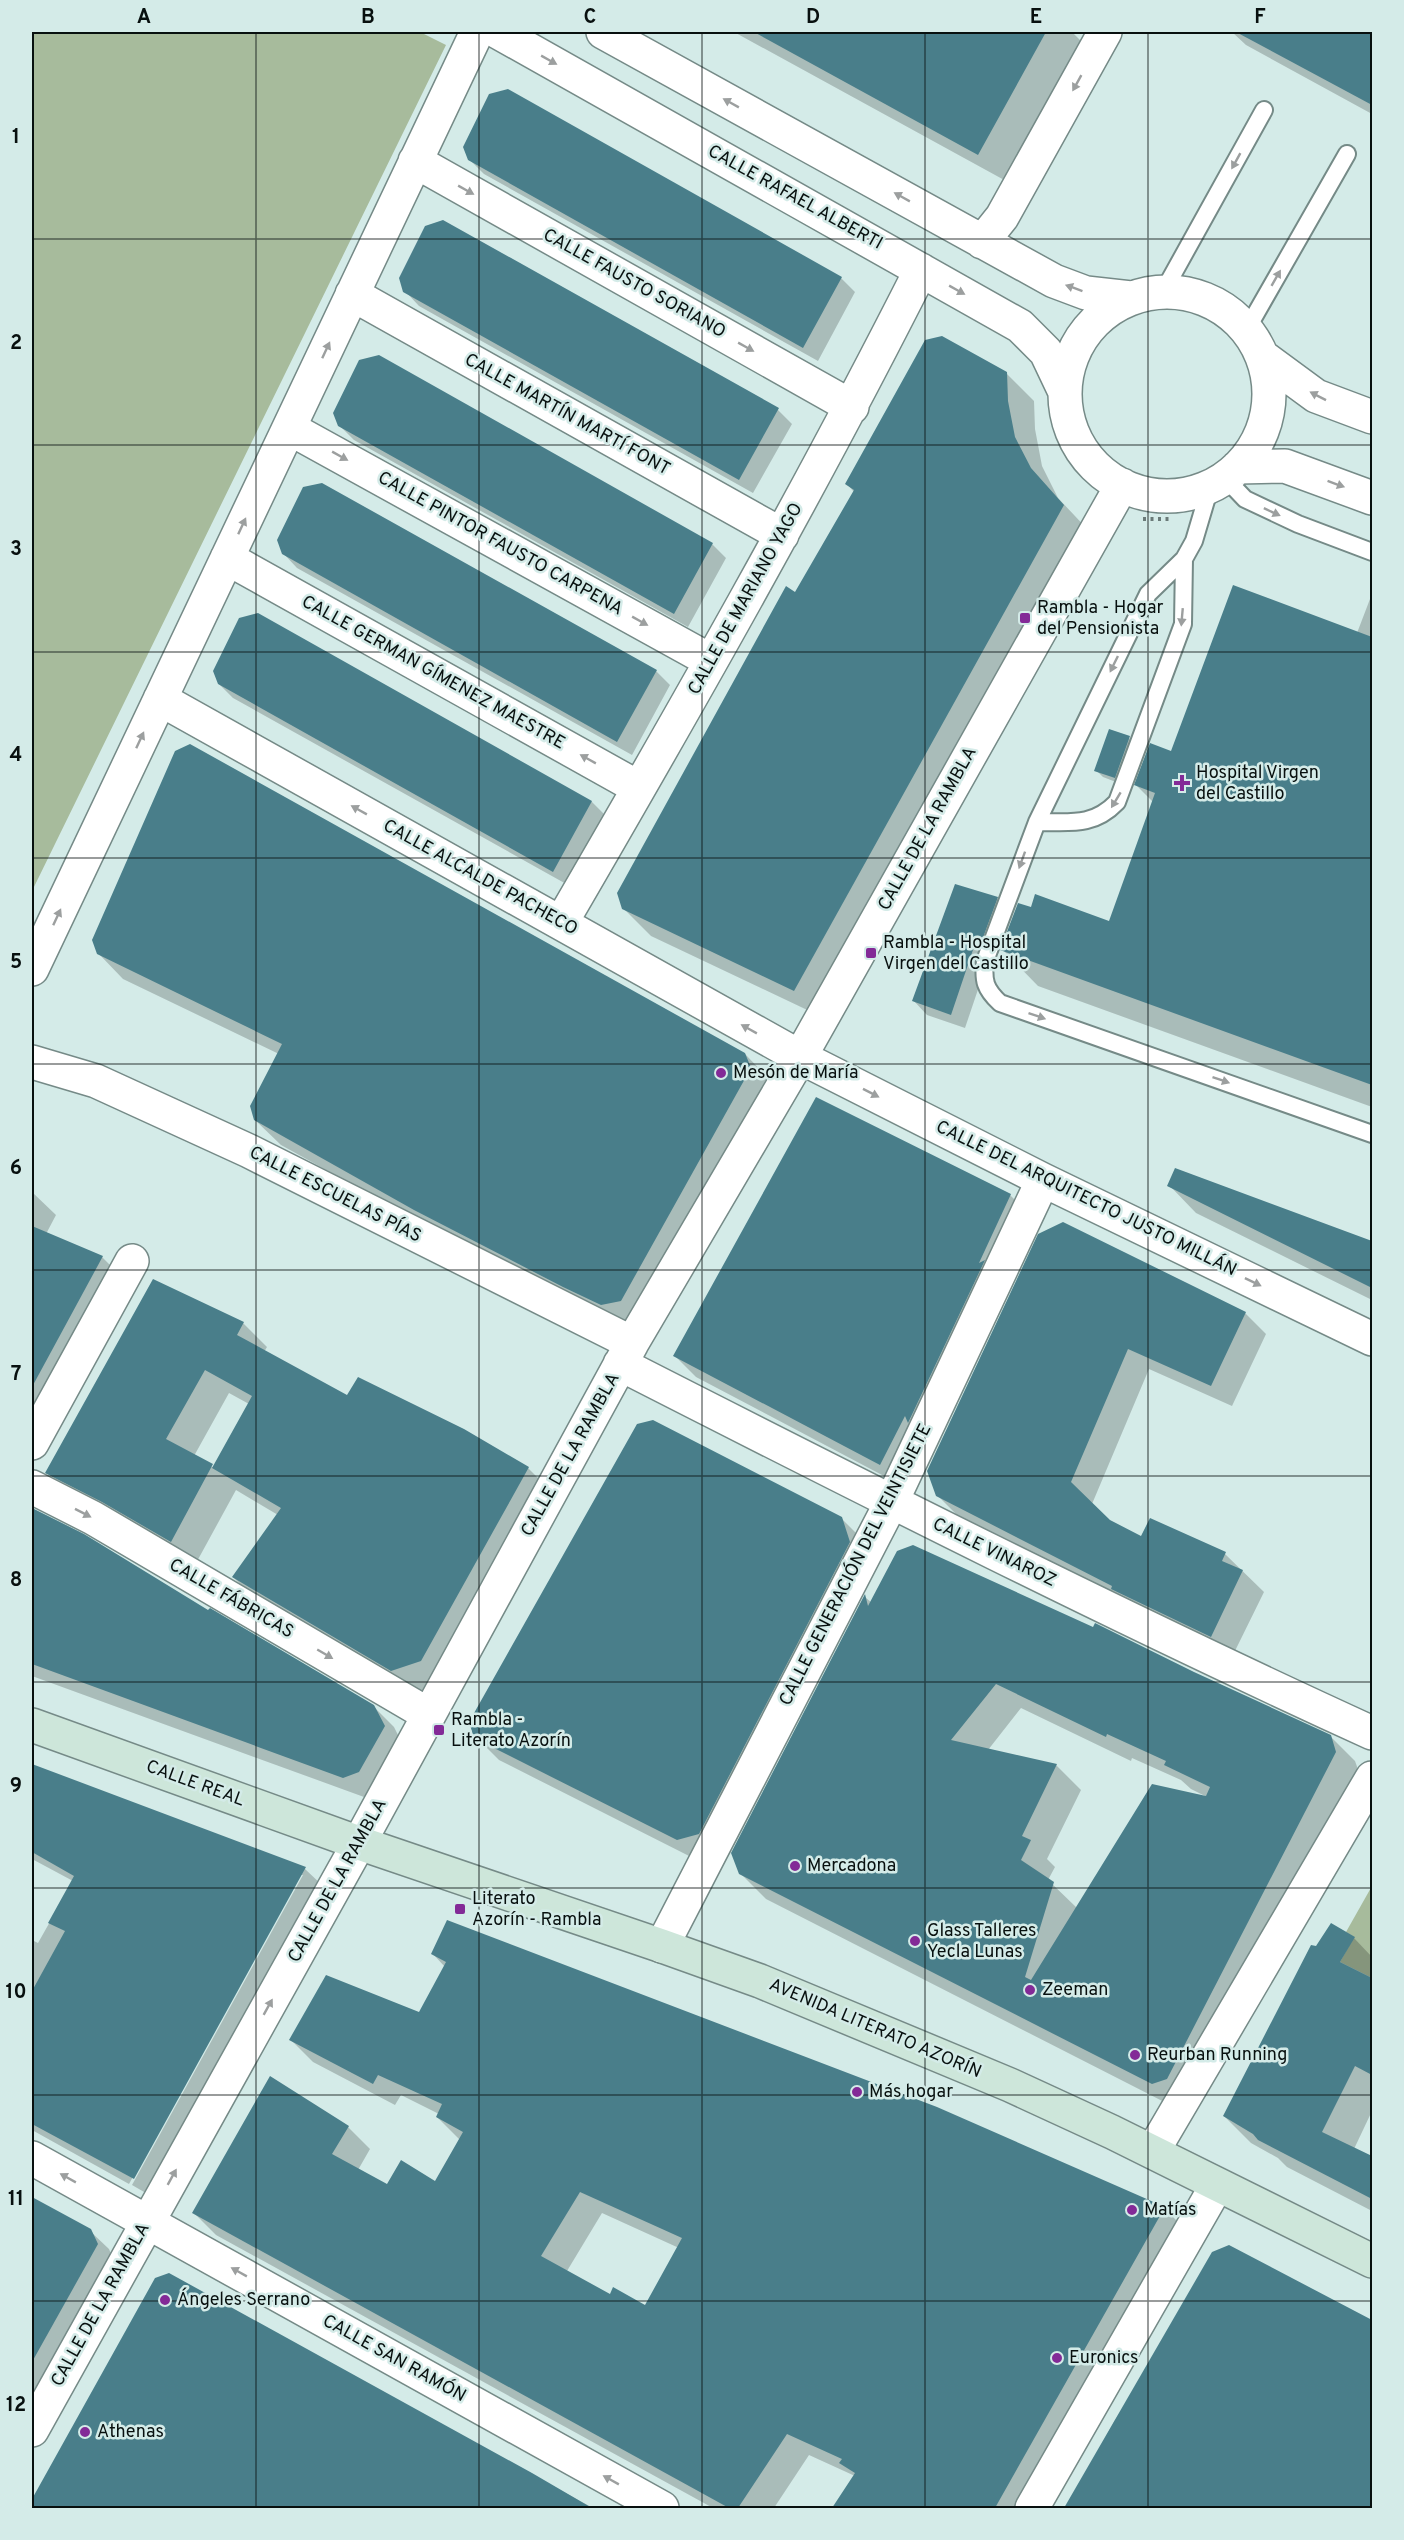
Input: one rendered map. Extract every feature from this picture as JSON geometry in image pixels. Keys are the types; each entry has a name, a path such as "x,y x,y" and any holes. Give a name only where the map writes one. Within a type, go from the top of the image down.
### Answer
{"main road":[{"name":"CALLE REAL","path":"32,1725 359,1843"},
{"name":"AVENIDA LITERATO AZORÍN","path":"359,1843 760,1981 1010,2085 1153,2151 1372,2261"}],"street":[{"path":"32,969 477,32"},
{"name":"CALLE RAFAEL ALBERTI","path":"498,32 1020,326 1046,352 1065,392"},
{"path":"603,32 1054,281 1086,293 1194,295 1223,308 1255,343 1316,396 1372,417"},
{"path":"982,242 1002,217 1106,32"},
{"name":"CALLE FAUSTO SORIANO","path":"416,161 852,406"},
{"name":"CALLE DE MARIANO YAGO","path":"561,923 782,535 852,406 921,270"},
{"name":"CALLE MARTÍN MARTÍ FONT","path":"352,294 782,535"},
{"path":"1147,295 1105,313 1084,335 1070,362 1065,392 1068,420 1080,447 1098,469 1122,485 1150,495 1180,495 1224,477 1286,466 1372,498"},
{"path":"1224,477 1257,443 1268,416 1270,386 1255,343"},
{"name":"CALLE PINTOR FAUSTO CARPENA","path":"289,428 711,661"},
{"name":"CALLE DE LA RAMBLA","path":"32,2430 359,1843 626,1354 800,1057 1122,485"},
{"name":"CALLE GERMAN GÍMENEZ MAESTRE","path":"227,558 639,788"},
{"name":"CALLE ALCALDE PACHECO","path":"160,699 800,1057"},
{"name":"CALLE DEL ARQUITECTO JUSTO MILLÁN","path":"800,1057 1043,1180 1372,1339"},
{"name":"CALLE ESCUELAS PÍAS","path":"32,1062 96,1081 249,1151 626,1354"},
{"name":"CALLE GENERACIÓN DEL VEINTISIETE","path":"662,1946 891,1503 1043,1180"},
{"path":"32,1443 132,1262"},
{"name":"CALLE VINAROZ","path":"626,1354 891,1503 1185,1646 1372,1733"},
{"name":"CALLE FÁBRICAS","path":"32,1486 93,1518 429,1715"},
{"path":"1153,2151 1372,1778"},
{"name":"CALLE SAN RAMÓN","path":"32,2158 662,2508"},
{"path":"1032,2508 1217,2185"}],"lane":[{"path":"1147,295 1264,110"},
{"path":"1255,343 1347,154"},
{"path":"1372,552 1298,524 1245,499 1224,477 1201,520 1194,541 1184,559 1148,594 1037,822 985,961 984,977 987,990 1000,1003 1372,1134"},
{"path":"1037,822 1093,820 1105,814 1117,802 1183,624 1184,559"}],"path":[{"path":"1142,519 1201,520"}],"green space":[{"path":"32,32 420,32 446,45 32,891"},
{"path":"1372,1886 1372,1978 1340,1962 1354,1937 1346,1932"}],"building":[{"path":"754,32 1046,32 978,155"},
{"path":"1236,32 1372,32 1372,105"},
{"path":"508,89 842,277 803,348 468,160 463,147 489,94"},
{"path":"443,220 779,408 739,480 403,292 399,278 425,226"},
{"path":"942,336 1007,372 1008,401 1015,437 1031,468 1064,505 794,991 622,909 617,893 786,586 795,592 854,490 845,484 925,340"},
{"path":"379,355 713,543 674,614 338,426 333,413 359,360"},
{"path":"322,483 657,670 617,742 282,554 277,540 303,487"},
{"path":"1233,585 1372,637 1372,1085 1000,950 1018,903 1031,907 1035,894 1109,921 1155,793 1134,785 1150,743 1171,751"},
{"path":"258,613 592,801 553,872 218,684 213,671 239,618"},
{"path":"1109,729 1130,736 1115,778 1094,771"},
{"path":"190,744 745,1053 751,1068 621,1301 601,1305 563,1287 414,1210 254,1120 250,1106 282,1044 97,954 92,940 175,751"},
{"path":"955,884 998,897 981,943 976,941 951,1015 912,1001"},
{"path":"816,1097 1011,1194 979,1263 985,1260 908,1423 905,1416 880,1465 673,1356"},
{"path":"1175,1168 1372,1241 1372,1288 1167,1186"},
{"path":"1063,1222 1246,1312 1211,1386 1128,1349 1071,1482 1110,1520 1141,1536 1150,1518 1226,1552 1222,1561 1243,1570 1211,1637 1111,1589 1112,1586 936,1496 927,1471 1038,1234"},
{"path":"32,1226 103,1256 32,1387"},
{"path":"153,1279 244,1322 237,1335 347,1395 358,1377 464,1429 529,1467 421,1661 391,1671 232,1577 281,1508 212,1468 252,1396 205,1370 166,1439 213,1464 171,1542 102,1502 45,1473"},
{"path":"653,1420 842,1517 850,1542 699,1834 677,1840 474,1738 469,1722 637,1424"},
{"path":"32,1508 84,1534 208,1610 210,1608 374,1705 385,1726 359,1772 343,1778 32,1664"},
{"path":"913,1545 1093,1627 1095,1623 1194,1672 1331,1735 1336,1752 1167,2079 1152,2084 739,1874 731,1853 865,1594 868,1606 897,1551","holes":["996,1684 1106,1737 1107,1734 1166,1761 1164,1765 1210,1787 1206,1796 1152,1784 1031,1980 1025,1977 1054,1882 1021,1860 1031,1840 1022,1836 1057,1764 951,1740"]},
{"path":"32,1764 306,1867 134,2179 32,2124 32,1991 65,1931 48,1923 74,1876 32,1852"},
{"path":"447,1920 937,2107 1165,2207 995,2508 832,2508 855,2473 839,2463 842,2459 787,2434 738,2508 729,2508 192,2213 270,2076 349,2126 332,2154 387,2184 401,2160 435,2181 463,2132 436,2117 442,2104 378,2075 373,2084 289,2040 326,1975 419,2012 446,1962 431,1954","holes":["580,2192 682,2238 645,2305 613,2287 610,2294 541,2256"]},
{"path":"1331,1923 1355,1937 1340,1962 1372,1978 1372,2075 1355,2066 1322,2132 1372,2156 1372,2199 1258,2140 1253,2134 1223,2116 1311,1945 1316,1946"},
{"path":"32,2197 91,2229 98,2244 32,2362"},
{"path":"1229,2245 1372,2320 1372,2508 1064,2508 1212,2252"},
{"path":"169,2273 592,2508 32,2508 32,2499 155,2278"}],"place":[{"name":"Rambla - Hogar del Pensionista","path":"1025,618"},
{"name":"Hospital Virgen del Castillo","path":"1182,783"},
{"name":"Rambla - Hospital Virgen del Castillo","path":"871,953"},
{"name":"Mesón de María","path":"721,1073"},
{"name":"Rambla - Literato Azorín","path":"439,1730"},
{"name":"Mercadona","path":"795,1866"},
{"name":"Literato Azorín - Rambla","path":"460,1909"},
{"name":"Glass Talleres Yecla Lunas","path":"915,1941"},
{"name":"Zeeman","path":"1030,1990"},
{"name":"Reurban Running","path":"1135,2055"},
{"name":"Más hogar","path":"857,2092"},
{"name":"Matías","path":"1132,2210"},
{"name":"Ángeles Serrano","path":"165,2300"},
{"name":"Euronics","path":"1057,2358"},
{"name":"Athenas","path":"85,2432"}]}
